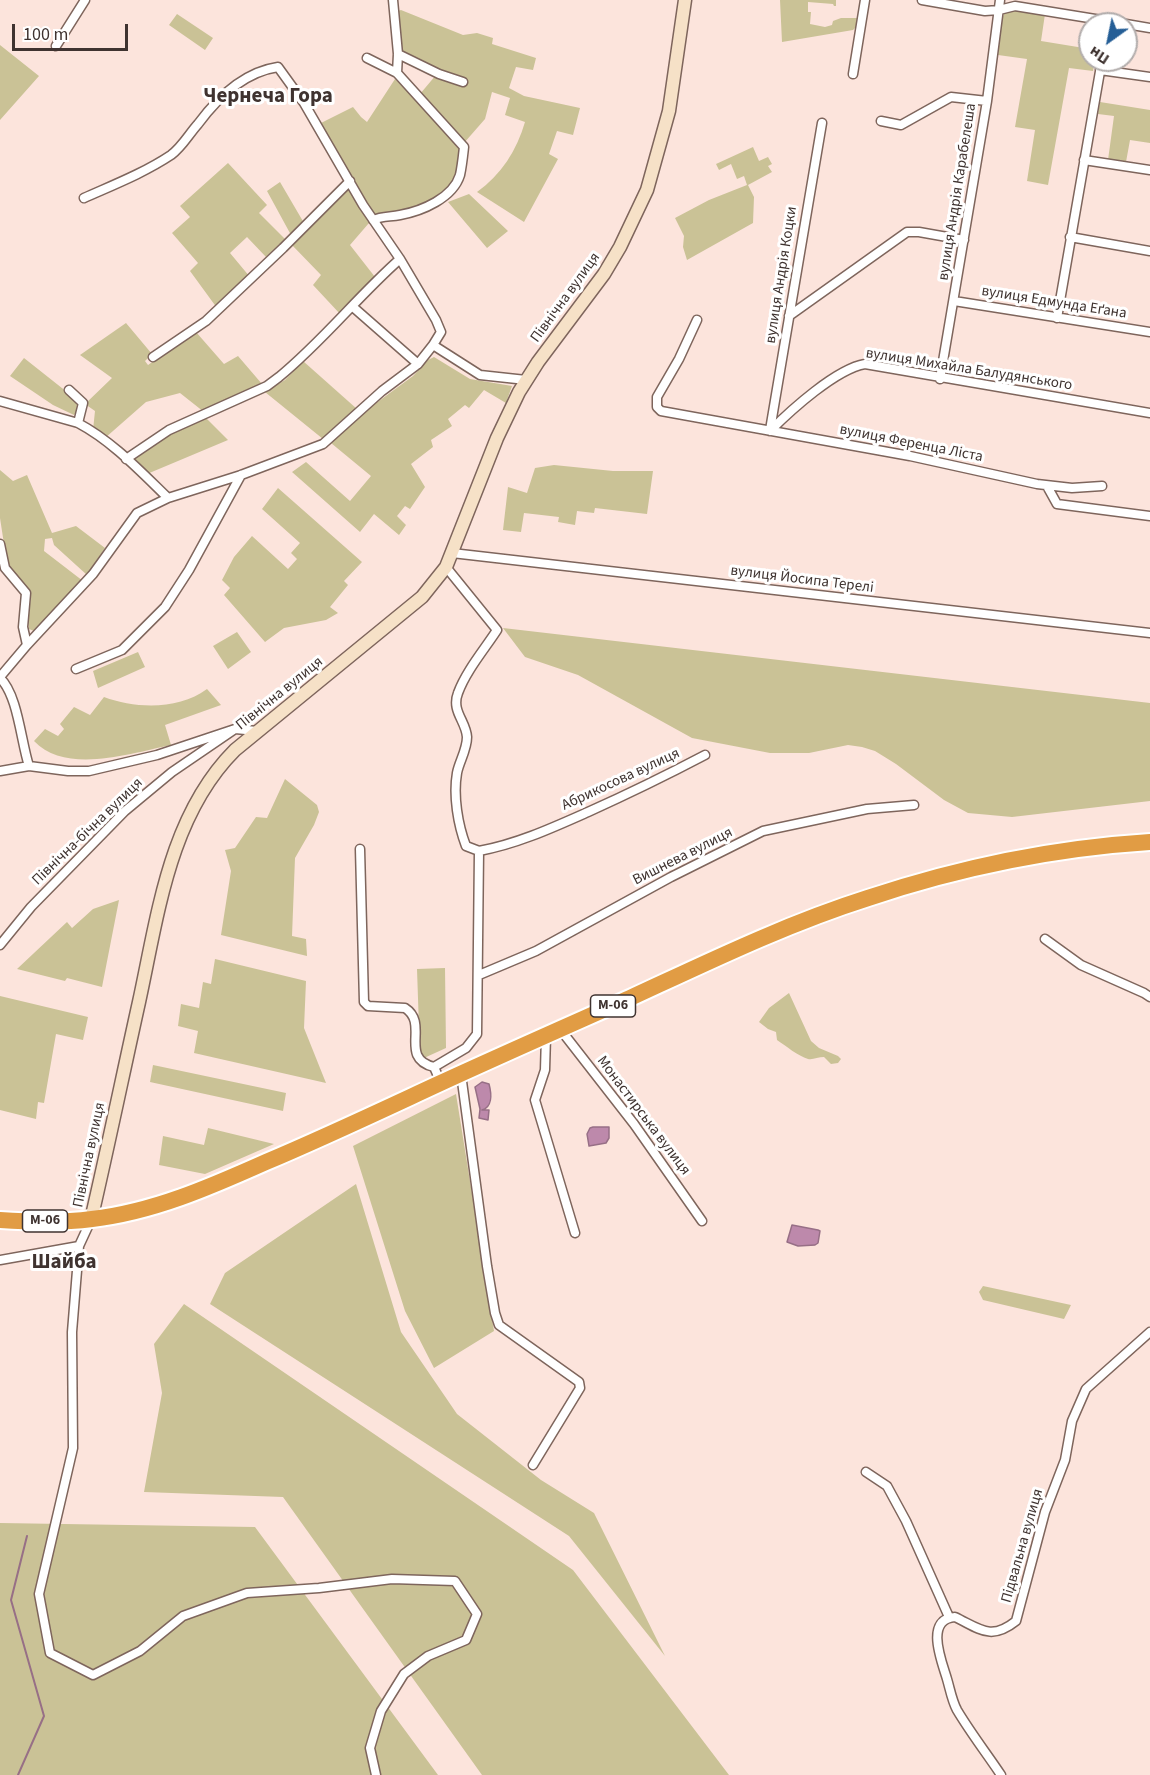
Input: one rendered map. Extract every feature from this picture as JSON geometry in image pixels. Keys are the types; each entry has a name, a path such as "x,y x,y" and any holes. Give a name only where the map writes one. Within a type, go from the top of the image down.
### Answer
{"highway":[{"name":"М-06","path":"0,1220 33,1222 91,1220 145,1210 192,1194 327,1136 799,924 868,897 974,869 1056,852 1113,844 1150,842"}],"street":[{"path":"56,46 85,0"},
{"name":"Північна вулиця","path":"376,1775 370,1748 381,1710 404,1674 428,1656 466,1640 477,1614 455,1581 392,1579 319,1588 247,1593 183,1616 140,1651 93,1675 50,1653 39,1594 73,1448 72,1332 80,1246 91,1220 166,880 186,822 213,775 235,750 422,597 446,567 497,438 526,380 604,274 620,247 647,190 669,111 685,0"},
{"path":"853,74 865,0"},
{"path":"922,0 985,11 1015,6 1078,17"},
{"name":"вулиця Андрія Карабелеша","path":"940,379 987,101 1000,0"},
{"path":"392,1 398,54 397,73"},
{"path":"398,54 439,74 463,82"},
{"path":"367,58 397,73 464,147 460,176 453,190 416,211 399,216 378,217 373,220"},
{"path":"29,766 12,697 7,685 0,677 93,574 137,513 168,498 241,475 323,444 382,391 418,364 441,332 400,259 373,220 304,103 278,67 252,76 228,89 210,107 172,154 146,170 84,198"},
{"path":"1057,318 1100,72"},
{"path":"1114,72 1150,77"},
{"path":"881,121 901,124 951,97 987,101"},
{"name":"вулиця Андрія Коцки","path":"770,431 822,123"},
{"path":"1084,159 1150,170"},
{"path":"153,357 206,321 284,248 350,181"},
{"path":"789,316 907,232 964,240"},
{"path":"1070,237 1150,251"},
{"path":"126,459 169,430 267,386 293,365 353,307 377,279 400,259"},
{"name":"вулиця Едмунда Еґана","path":"954,301 1150,332"},
{"path":"353,307 418,364"},
{"name":"вулиця Ференца Ліста","path":"697,320 679,359 657,397 657,407 666,413 910,456 1049,489 1102,486"},
{"path":"433,345 480,375 526,380"},
{"name":"вулиця Михайла Балудянського","path":"770,431 783,418 844,371 865,364 940,379 1150,413"},
{"path":"69,390 83,403 78,423"},
{"path":"0,401 78,423 100,437 168,498"},
{"path":"76,669 122,650 165,607 189,570 241,475"},
{"path":"1049,489 1057,504 1150,516"},
{"path":"0,544 5,568 26,593 23,627 27,645"},
{"name":"вулиця Йосипа Терелі","path":"452,553 1150,633"},
{"path":"360,849 364,1002 368,1006 405,1008 409,1011 413,1016 416,1029 418,1058 426,1065 434,1067 458,1054 475,1040 478,1028 479,851 466,846 456,801 456,775 467,736 456,711 456,702 461,687 497,630 446,567"},
{"name":"Північна-бічна вулиця","path":"0,771 29,766 89,771 147,758 236,729 257,732"},
{"name":"Північна-бічна вулиця","path":"0,945 31,907 124,811 172,772 236,729"},
{"name":"Абрикосова вулиця","path":"479,851 516,842 549,830 658,780 705,755"},
{"name":"Вишнева вулиця","path":"479,975 536,951 671,877 763,831 867,810 914,805"},
{"path":"1045,939 1081,966 1150,997"},
{"path":"553,1033 545,1070 535,1100 574,1233"},
{"name":"Монастирська вулиця","path":"553,1033 639,1131 702,1221"},
{"path":"434,1067 441,1083"},
{"path":"461,1074 487,1266 499,1325 579,1382 580,1388 533,1465"},
{"path":"0,1260 80,1246"},
{"name":"Підвальна вулиця","path":"949,1617 955,1617 986,1632 1003,1631 1016,1621 1045,1512 1065,1460 1072,1421 1086,1389 1150,1332"},
{"path":"866,1472 887,1486 906,1521 949,1617 937,1632 938,1650 956,1708 1001,1775"}],"shaded area":[{"path":"780,0 836,0 836,6 808,2 808,12 811,12 810,24 825,27 841,18 857,18 856,27 853,30 782,42"},
{"path":"1012,9 1045,14 1041,41 1078,47 1078,69 1069,68 1048,185 1027,181 1035,130 1015,127 1027,59 998,55 1002,19 1005,12"},
{"path":"401,10 463,35 477,33 493,38 492,44 536,58 533,70 516,67 509,88 524,96 580,108 573,135 557,131 549,154 558,159 524,222 477,192 501,170 518,142 525,122 505,115 510,98 492,92 485,119 464,143 420,94 436,75 442,73 401,53 398,11"},
{"path":"177,14 213,38 205,50 169,25"},
{"path":"0,45 39,76 0,120"},
{"path":"395,79 441,125 460,148 458,170 450,187 432,202 396,213 373,214 330,138 319,124 353,107 367,122"},
{"path":"1100,102 1150,110 1150,143 1130,140 1126,162 1108,160 1114,116 1098,114"},
{"path":"753,147 759,161 768,157 772,164 768,166 772,172 748,185 754,197 753,223 687,260 683,247 684,236 675,218 709,200 747,185 744,176 737,179 731,164 719,170 716,164"},
{"path":"228,163 267,205 259,213 285,239 266,257 247,237 230,253 250,277 217,308 190,271 198,263 172,233 190,217 180,206"},
{"path":"280,182 304,223 291,235 267,191"},
{"path":"349,189 369,223 350,245 375,277 341,315 313,285 321,275 291,244"},
{"path":"469,194 508,231 487,248 448,202"},
{"path":"126,323 152,354 145,361 148,365 196,332 224,364 238,356 262,384 204,412 180,393 146,402 105,438 93,430 95,411 85,404 112,378 80,355"},
{"path":"434,357 470,379 512,386 506,403 484,390 469,408 465,405 448,419 452,426 431,440 433,447 411,464 425,487 410,509 405,506 397,516 406,525 399,535 374,514 360,532 292,472 306,462 350,501 371,476 331,443 364,412 413,376 428,360"},
{"path":"24,358 72,396 77,404 74,415 53,405 10,376"},
{"path":"303,361 357,409 323,439 265,392 285,380"},
{"path":"205,417 228,440 147,474 132,461 161,439"},
{"path":"554,465 613,471 653,471 647,514 595,508 594,513 577,511 575,525 558,522 559,517 524,513 521,532 503,530 508,487 527,493 535,468"},
{"path":"0,470 13,481 27,475 52,533 76,526 105,548 87,575 54,545 52,538 45,539 44,551 83,581 34,631 29,629 28,622 31,595 8,570 0,518"},
{"path":"278,488 362,562 344,581 348,585 330,607 338,613 326,620 284,628 265,642 224,595 230,588 222,580 234,557 252,536 288,569 297,559 291,553 300,543 262,509"},
{"path":"503,628 1150,703 1150,801 1012,817 968,813 944,800 896,764 875,751 862,747 848,745 809,753 770,753 692,738 578,675 525,657"},
{"path":"237,632 251,652 228,669 213,646"},
{"path":"138,652 145,667 98,688 93,671"},
{"path":"207,689 221,705 165,725 171,745 100,759 81,759 63,757 47,751 34,741 45,729 58,736 64,729 60,724 74,707 90,715 104,697 130,704 171,704 196,696"},
{"path":"285,779 317,805 319,812 295,858 292,936 306,939 307,956 221,935 231,871 225,850 235,848 256,817 267,818"},
{"path":"119,900 102,987 17,969 67,922 72,928 93,909"},
{"path":"215,959 306,981 304,1028 326,1083 194,1053 198,1031 178,1026 181,1004 199,1008 203,982 211,984"},
{"path":"445,968 446,1048 424,1058 420,1057 417,969"},
{"path":"789,993 811,1041 819,1048 838,1056 841,1059 838,1063 831,1064 824,1057 808,1059 800,1056 777,1040 776,1032 759,1022 769,1008"},
{"path":"0,996 88,1017 83,1040 56,1034 44,1103 38,1102 36,1119 0,1110"},
{"path":"153,1065 286,1093 283,1111 150,1082"},
{"path":"482,1082 489,1084 490,1088 491,1096 488,1106 482,1110 489,1110 488,1120 479,1118 480,1109 475,1087"},
{"path":"456,1094 494,1331 434,1368 405,1311 353,1146"},
{"path":"593,1127 609,1127 609,1138 606,1143 589,1146 587,1134"},
{"path":"208,1128 274,1144 205,1174 159,1165 163,1136 204,1145"},
{"path":"356,1184 401,1332 457,1414 541,1480 594,1513 665,1656 569,1536 210,1304 225,1273"},
{"path":"792,1225 820,1231 818,1243 798,1246 787,1242"},
{"path":"983,1286 1071,1305 1064,1319 983,1300 979,1292"},
{"path":"184,1304 573,1570 729,1775 482,1775 283,1497 144,1492 162,1393 154,1344"},
{"path":"0,1523 255,1527 438,1775 0,1775"}],"waterway":[{"path":"18,1775 44,1716 11,1600 27,1536"}],"district":[{"name":"Чернеча Гора","path":"268,97"},
{"name":"Шайба","path":"64,1263"}]}
